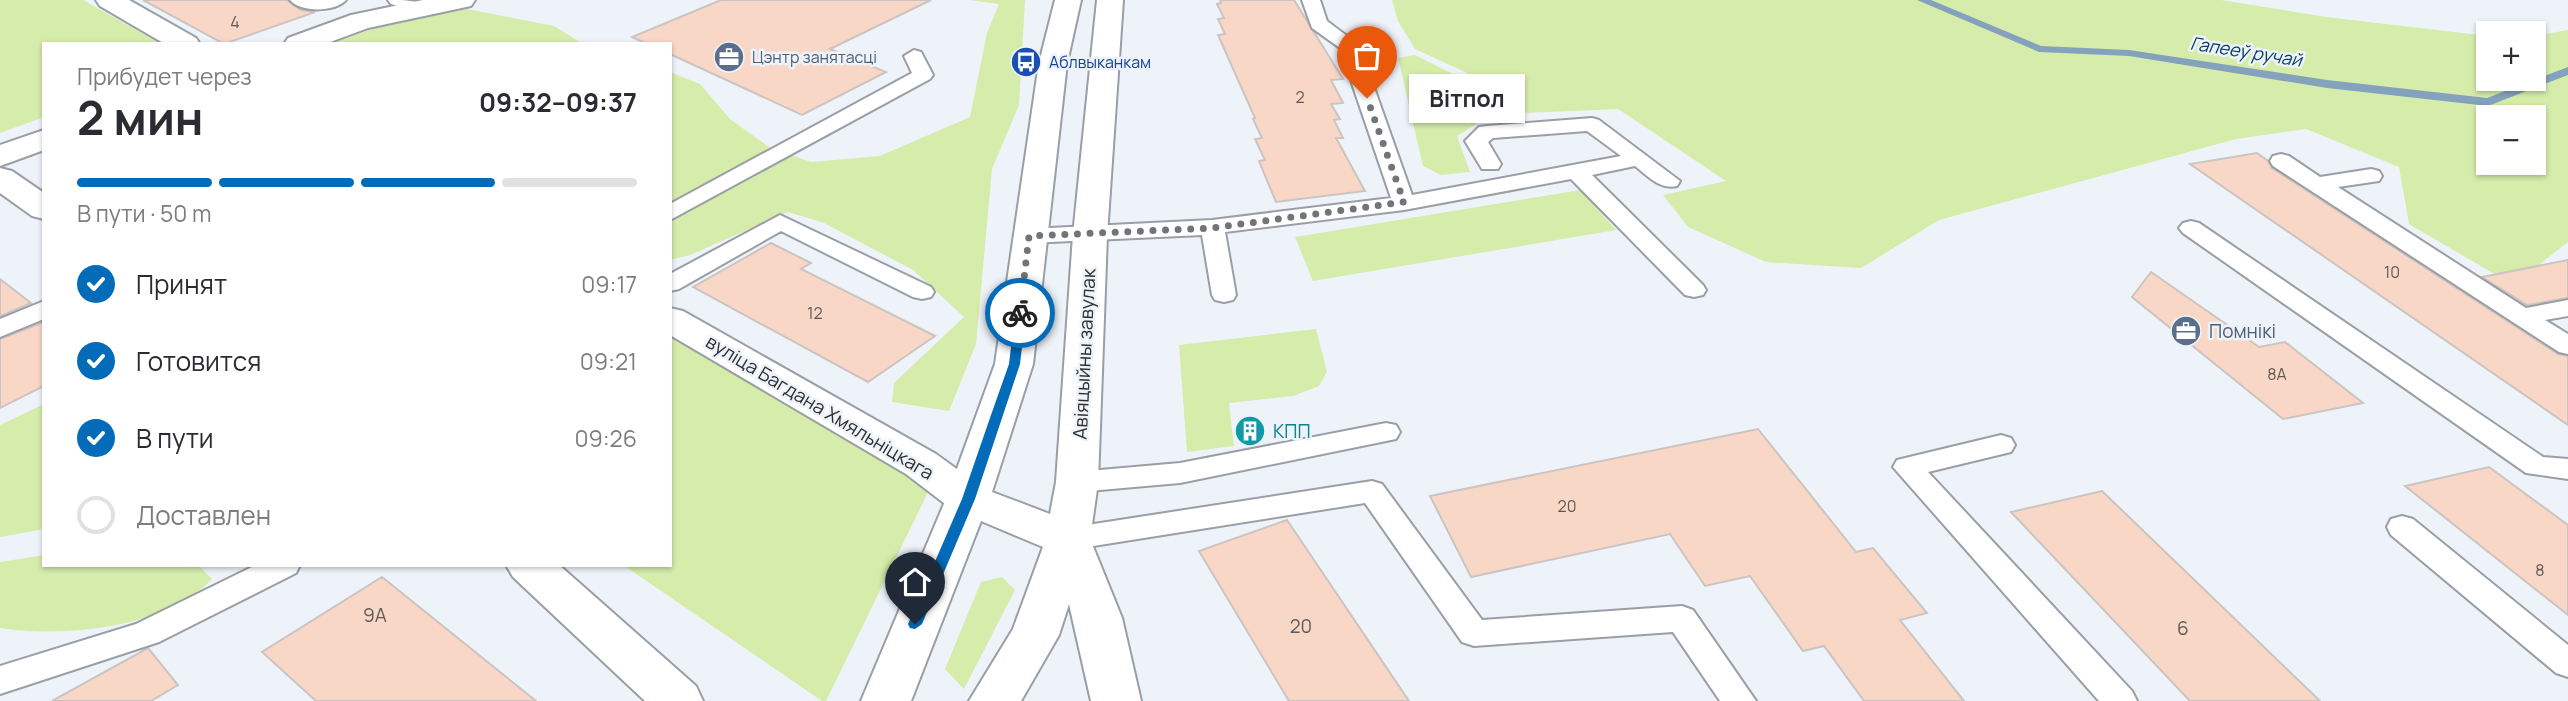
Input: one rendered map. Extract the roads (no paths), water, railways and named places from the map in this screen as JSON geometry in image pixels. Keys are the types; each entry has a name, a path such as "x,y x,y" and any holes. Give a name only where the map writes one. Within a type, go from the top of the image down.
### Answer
{"street":[{"path":"109,0 182,42"},
{"path":"303,42 409,3 462,0"},
{"path":"886,701 968,499 1014,364 1053,63 1068,0"},
{"name":"Авіяцыйны завулак","path":"1068,540 1077,482 1090,235 1110,0"},
{"path":"0,156 42,140"},
{"path":"0,178 42,208"},
{"name":"вуліца Багдана Хмяльніцкага","path":"672,320 922,464 968,499 1068,540"},
{"path":"995,701 1035,635 1068,540"},
{"path":"1068,540 1098,618 1116,701"},
{"path":"531,567 678,701"}],"lane":[{"path":"299,0 307,4 337,0"},
{"path":"1311,0 1319,24 1349,46 1404,202"},
{"path":"672,213 923,75 914,56"},
{"path":"1490,164 1476,141 1487,132 1592,124 1670,181"},
{"path":"1029,236 1212,228 1404,202 1640,159"},
{"path":"2281,161 2568,346"},
{"path":"1576,171 1694,290"},
{"path":"2315,184 2371,176"},
{"path":"672,283 780,222 922,292"},
{"path":"1212,228 1224,295"},
{"path":"2191,228 2536,466 2568,468"},
{"path":"2522,316 2568,308"},
{"path":"0,329 42,310"},
{"path":"1077,482 1180,473 1386,432"},
{"path":"2001,445 1907,467 2120,701"},
{"path":"1068,540 1188,518 1372,491 1474,633 1682,619 1739,701"},
{"path":"2402,527 2568,664"},
{"path":"0,680 147,633 281,567"}],"waterway":[{"name":"Гапееў ручай","path":"1922,0 2039,49 2129,53 2327,84 2488,102 2568,71"}],"place":[{"name":"Цэнтр занятасці","path":"729,57"},
{"name":"Аблвыканкам","path":"1026,62"},
{"name":"Вітпол","path":"1367,98"},
{"name":"Помнікі","path":"2186,331"},
{"name":"КПП","path":"1250,431"}]}
